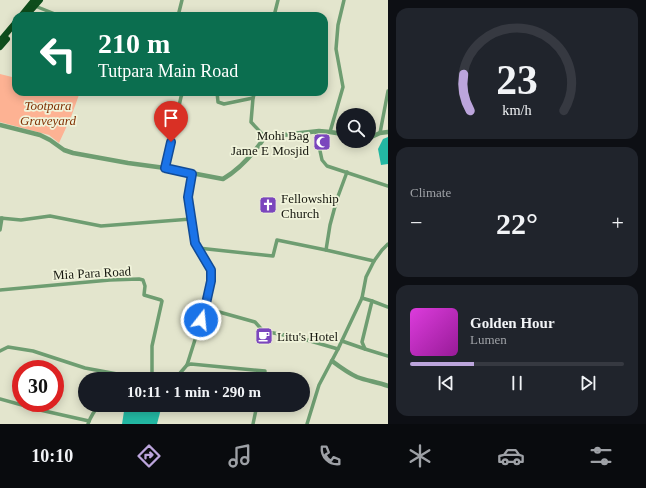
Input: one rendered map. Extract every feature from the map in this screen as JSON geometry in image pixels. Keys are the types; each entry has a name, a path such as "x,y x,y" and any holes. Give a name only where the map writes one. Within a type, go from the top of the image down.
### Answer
{"highway":[{"path":"25,12 40,0"},
{"path":"29,12 35,3"},
{"path":"0,41 12,27"},
{"path":"0,47 12,33"}],"street":[{"path":"179,12 182,0"},
{"path":"275,12 278,0"},
{"path":"330,132 343,87 336,49 338,25 344,0"},
{"path":"35,3 52,12"},
{"path":"380,133 388,91"},
{"path":"165,168 181,96"},
{"path":"217,96 218,102 224,104 253,98 251,122 266,137"},
{"path":"0,125 40,135 64,150 73,153 223,179 234,172 266,137 316,132 336,133"},
{"path":"316,132 322,160 327,166 388,186"},
{"path":"376,135 388,132"},
{"path":"326,250 330,225 337,199 347,172"},
{"path":"181,372 187,365 205,308 211,281 211,270 195,243 188,197 192,174"},
{"path":"0,230 1,218 21,220 50,216 101,226 191,220"},
{"path":"198,248 273,256 277,240 374,261"},
{"path":"308,424 319,385 342,342 362,298 366,277 374,261 388,244"},
{"name":"Mia Para Road","path":"0,290 110,280 143,280 145,286 144,295 162,301 152,346 152,372"},
{"path":"362,298 388,307"},
{"path":"365,349 362,342 372,301"},
{"path":"205,308 255,322 263,331 300,338 338,349"},
{"path":"342,342 388,356"},
{"path":"0,351 8,347 33,351 85,368 106,372"},
{"path":"332,361 342,369 357,377 388,386"},
{"path":"187,365 191,364 265,372"},
{"path":"0,399 89,422 94,412"},
{"path":"253,424 256,412"}],"green space":[{"name":"Tootpara Graveyard","path":"0,74 12,77 12,96 79,96 59,143 49,135 0,122"}],"water":[{"path":"388,137 388,164 381,165 378,149 383,139"},
{"path":"124,412 160,412 157,424 122,424"}],"place":[{"name":"Mohi Bag Jame E Mosjid","path":"322,142"},
{"name":"Fellowship Church","path":"268,205"},
{"name":"Litu's Hotel","path":"264,336"}],"route":[{"path":"171,142 165,168 192,174 188,197 195,243 211,270 211,281 201,320"}]}
